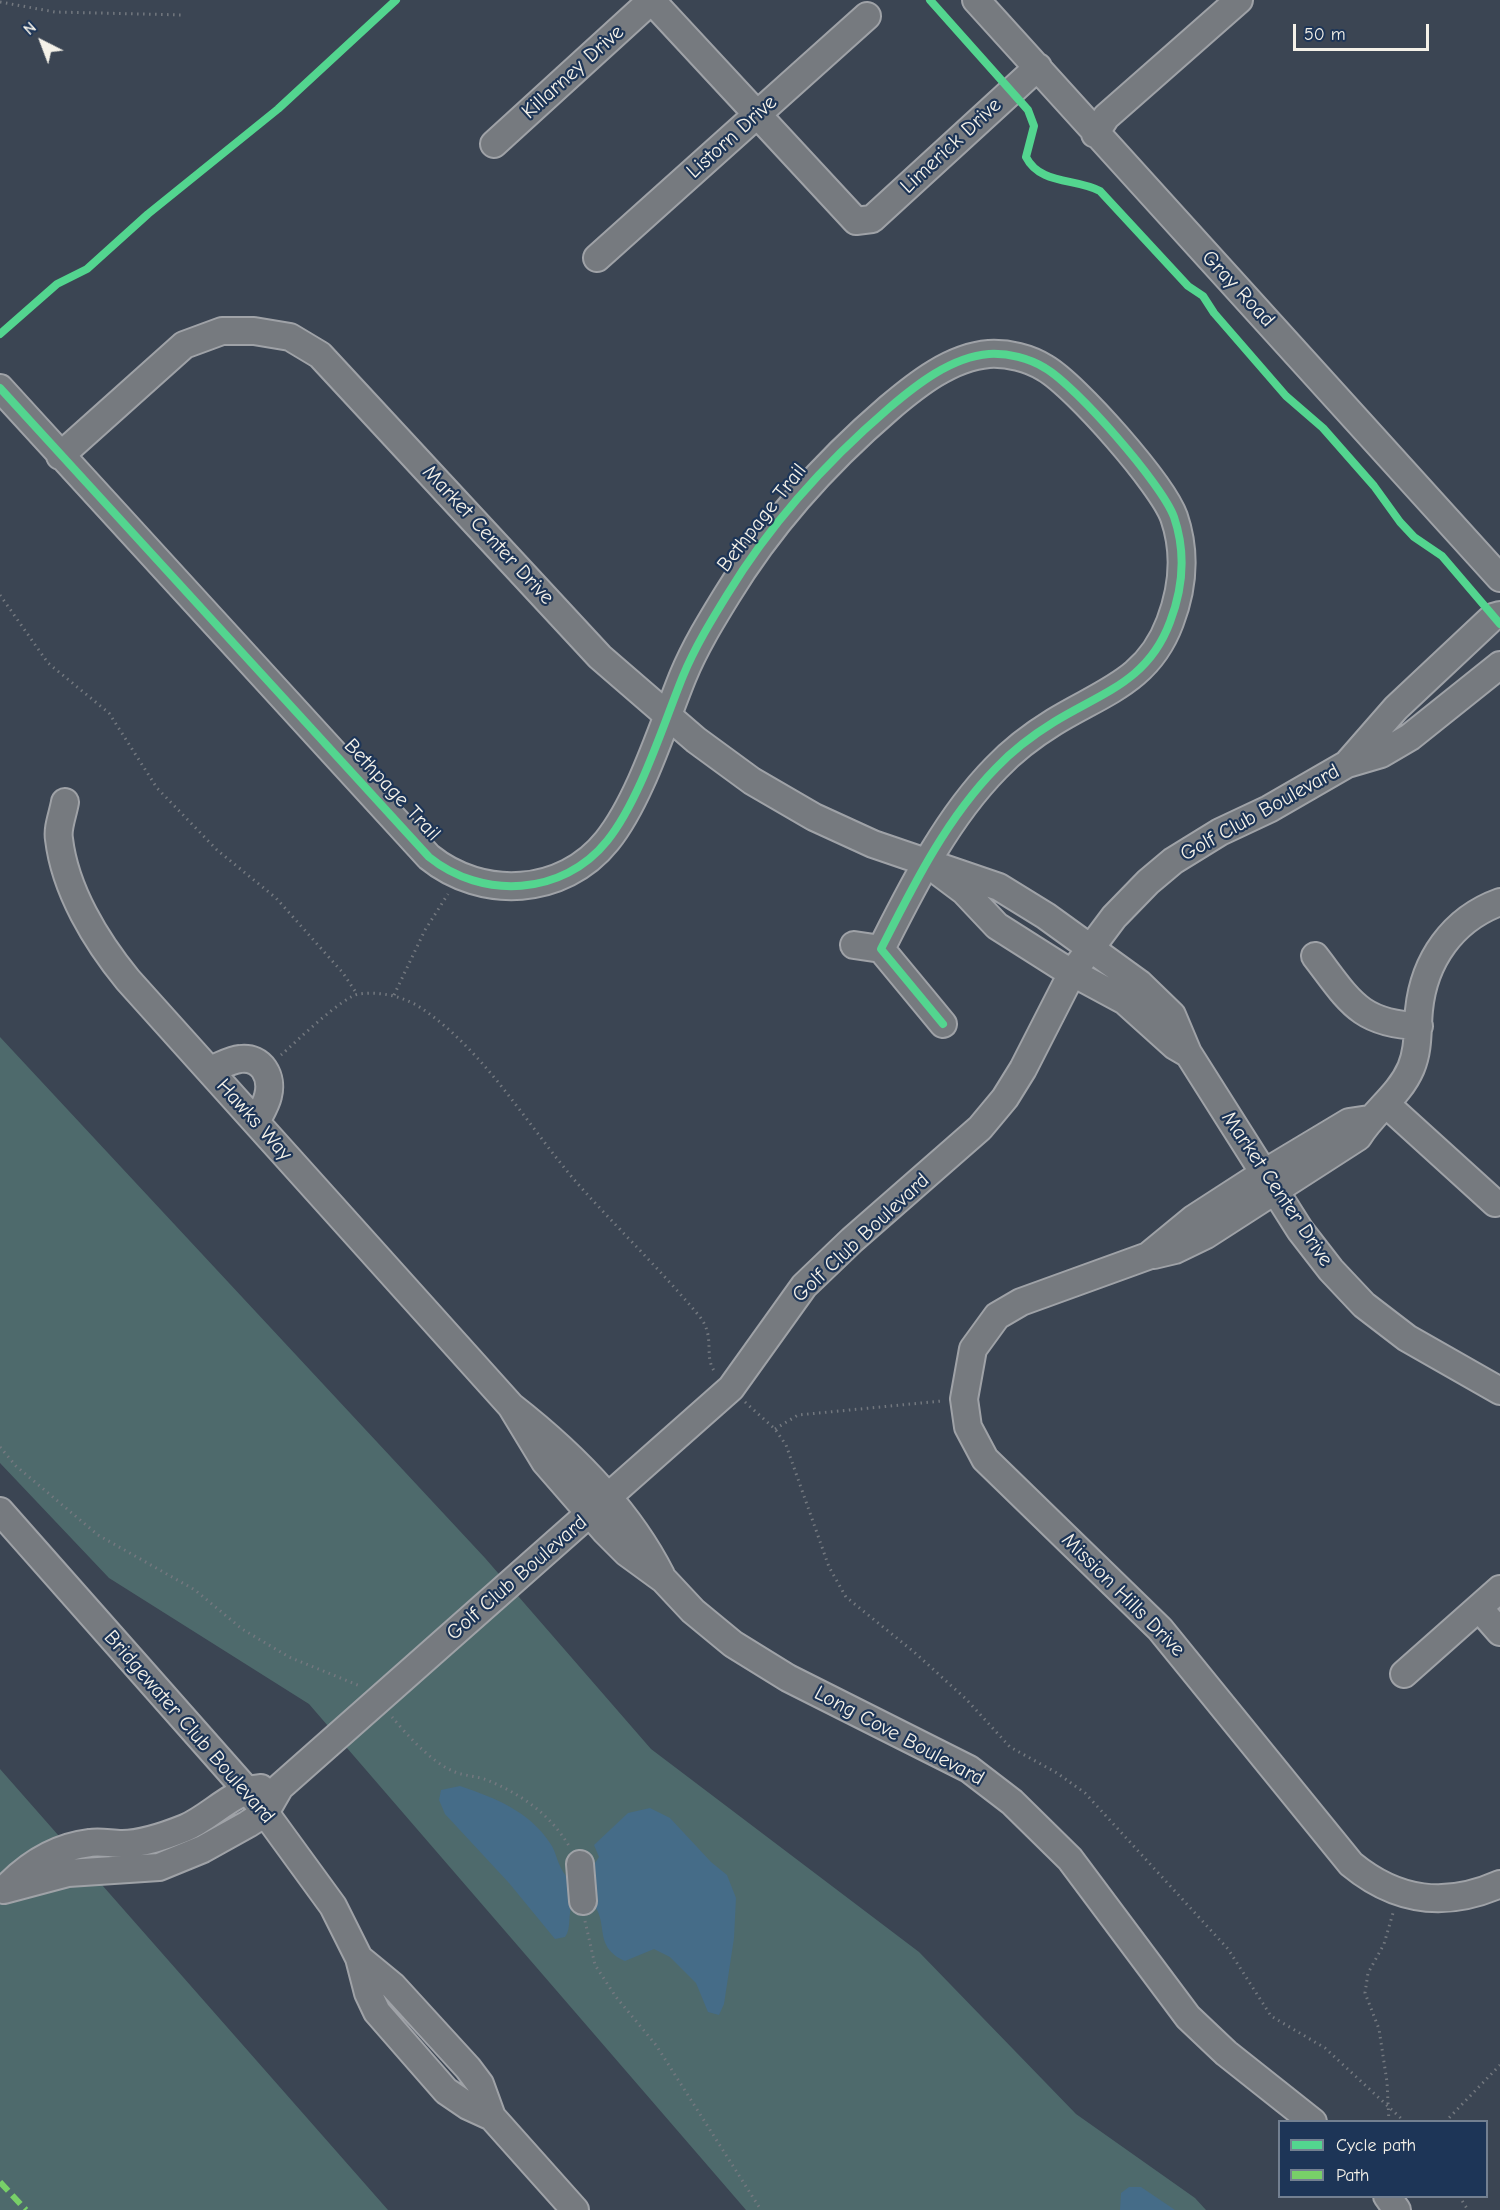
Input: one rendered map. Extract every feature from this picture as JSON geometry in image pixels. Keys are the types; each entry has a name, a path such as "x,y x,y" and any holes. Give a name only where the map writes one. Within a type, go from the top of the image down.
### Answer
{"street":[{"path":"652,0 757,116"},
{"name":"Killarney Drive","path":"494,144 652,0"},
{"name":"Gray Road","path":"976,0 1038,67 1095,134 1326,384 1500,578"},
{"path":"1095,134 1106,117 1239,0"},
{"name":"Listorn Drive","path":"597,258 867,15"},
{"name":"Limerick Drive","path":"757,116 849,216 862,222 872,219 880,212 1038,67"},
{"name":"Market Center Drive","path":"60,456 184,345 222,332 254,331 290,338 320,355 600,657 668,717 752,782 814,817 873,844 999,886 1090,948 1158,999 1172,1015 1182,1033 1188,1053 1315,1251 1364,1305 1407,1338 1500,1391"},
{"name":"Bethpage Trail","path":"0,388 429,857 479,884 500,887 550,881 586,860 606,842 619,823 699,643 731,589 791,504 849,444 924,380 955,364 989,354 1020,357 1046,368 1061,378 1162,493 1175,519 1183,558 1179,597 1163,638 1143,667 1113,691 1053,723 1016,749 976,792 927,863 881,949"},
{"name":"Golf Club Boulevard","path":"1347,764 1420,683 1493,616 1500,615"},
{"name":"Golf Club Boulevard","path":"123,1856 159,1867 203,1849 265,1813 280,1787 731,1388 804,1286 852,1240 980,1128 1005,1098 1072,973 1090,948 1126,904 1173,861 1220,832 1269,809 1347,764 1381,754 1410,737 1500,665"},
{"name":"Hawks Way","path":"65,802 58,837 64,862 87,922 103,949 128,980 511,1406 545,1462 599,1506"},
{"name":"Market Center Drive","path":"927,863 964,891 980,911 1010,934 1072,973 1125,1001 1175,1046 1188,1053"},
{"path":"1495,1203 1378,1111 1409,1072 1417,1046 1422,993 1436,954 1467,919 1479,910 1500,902"},
{"path":"1010,934 1030,906"},
{"path":"854,945 881,949 943,1024"},
{"path":"1315,956 1345,995 1368,1016 1389,1023 1419,1026"},
{"path":"209,1070 240,1059 251,1060 265,1069 269,1079 268,1096 256,1122"},
{"name":"Mission Hills Drive","path":"1378,1111 1349,1122 1270,1182 1193,1219 1148,1256 1021,1302 997,1316 973,1349 964,1399 968,1427 986,1459 1154,1622 1224,1705 1340,1854 1362,1874 1399,1893 1434,1899 1478,1894 1500,1884"},
{"name":"Long Cove Boulevard","path":"599,1506 644,1540 664,1581 713,1628 758,1661 969,1769 1012,1802 1070,1859 1188,2017 1226,2053 1311,2120"},
{"name":"Bridgewater Club Boulevard","path":"0,1511 265,1813 333,1906 359,1958 368,1993 377,2012 446,2091 468,2106 492,2117 575,2210"},
{"path":"1404,1674 1500,1589"},
{"path":"1479,1608 1500,1632"},
{"path":"246,1789 280,1787"},
{"name":"Golf Club Boulevard","path":"2,1891 123,1856 146,1841 188,1827 208,1817 246,1789"},
{"path":"580,1864 583,1901"}],"path":[{"path":"0,2 55,12 184,15"},
{"path":"0,595 48,663 109,713 157,788 211,845 276,898 343,974 357,994"},
{"path":"394,995 425,930 453,886 457,874"},
{"path":"265,1069 343,1002 357,994 394,995 422,1008 448,1027 515,1103 576,1182 695,1311 710,1335 711,1366 775,1429 786,1445 829,1567 846,1597 923,1660 966,1699 1010,1747 1057,1773 1085,1793 1228,1949 1271,2016 1325,2048 1404,2120"},
{"path":"775,1429 798,1415 964,1399"},
{"path":"0,1447 16,1466 98,1535 195,1590 242,1629 289,1658 373,1691 402,1729 454,1772 485,1779 524,1797 557,1826 580,1864"},
{"path":"1389,2120 1388,2082 1379,2029 1365,1993 1368,1973 1384,1944 1399,1893"},
{"path":"583,1901 587,1938 595,1965 616,1997 656,2045 761,2210"},
{"path":"1446,2120 1500,2065"}],"green space":[{"path":"0,1037 485,1558 651,1749 919,1952 1076,2114 1195,2198 1206,2210 746,2210 309,1704 109,1578 0,1463"},
{"path":"0,1769 388,2210 0,2210"}],"water":[{"path":"460,1786 510,1807 532,1822 550,1843 566,1876 591,1869 599,1857 594,1845 628,1813 650,1808 670,1818 711,1862 727,1875 736,1898 734,1938 724,2004 719,2015 708,2012 696,1983 670,1957 654,1949 625,1961 614,1955 604,1940 596,1908 589,1901 573,1903 565,1937 555,1939 509,1883 445,1814 439,1800 441,1790"},
{"path":"1129,2187 1141,2187 1175,2210 1120,2210 1121,2193"}],"marked path":[{"path":"0,2182 26,2210"}],"cycle path":[{"path":"0,334 57,284 87,269 148,214 278,109 396,0"},
{"path":"930,0 1028,110 1034,126 1026,157 1032,166 1049,177 1100,191 1188,286 1203,296 1214,313 1286,396 1323,428 1374,486 1400,522 1414,537 1442,556 1500,624"},
{"path":"0,388 429,857 450,871 473,880 497,885 521,886 545,882 568,873 589,859 607,841 630,805 650,762 688,665 715,615 780,519 843,450 911,390 961,360 989,354 1004,354 1025,359 1045,368 1077,394 1117,437 1166,502 1174,517 1180,543 1181,570 1178,596 1161,642 1137,672 1023,743 978,788 946,831 905,901 881,949 943,1024"}]}
